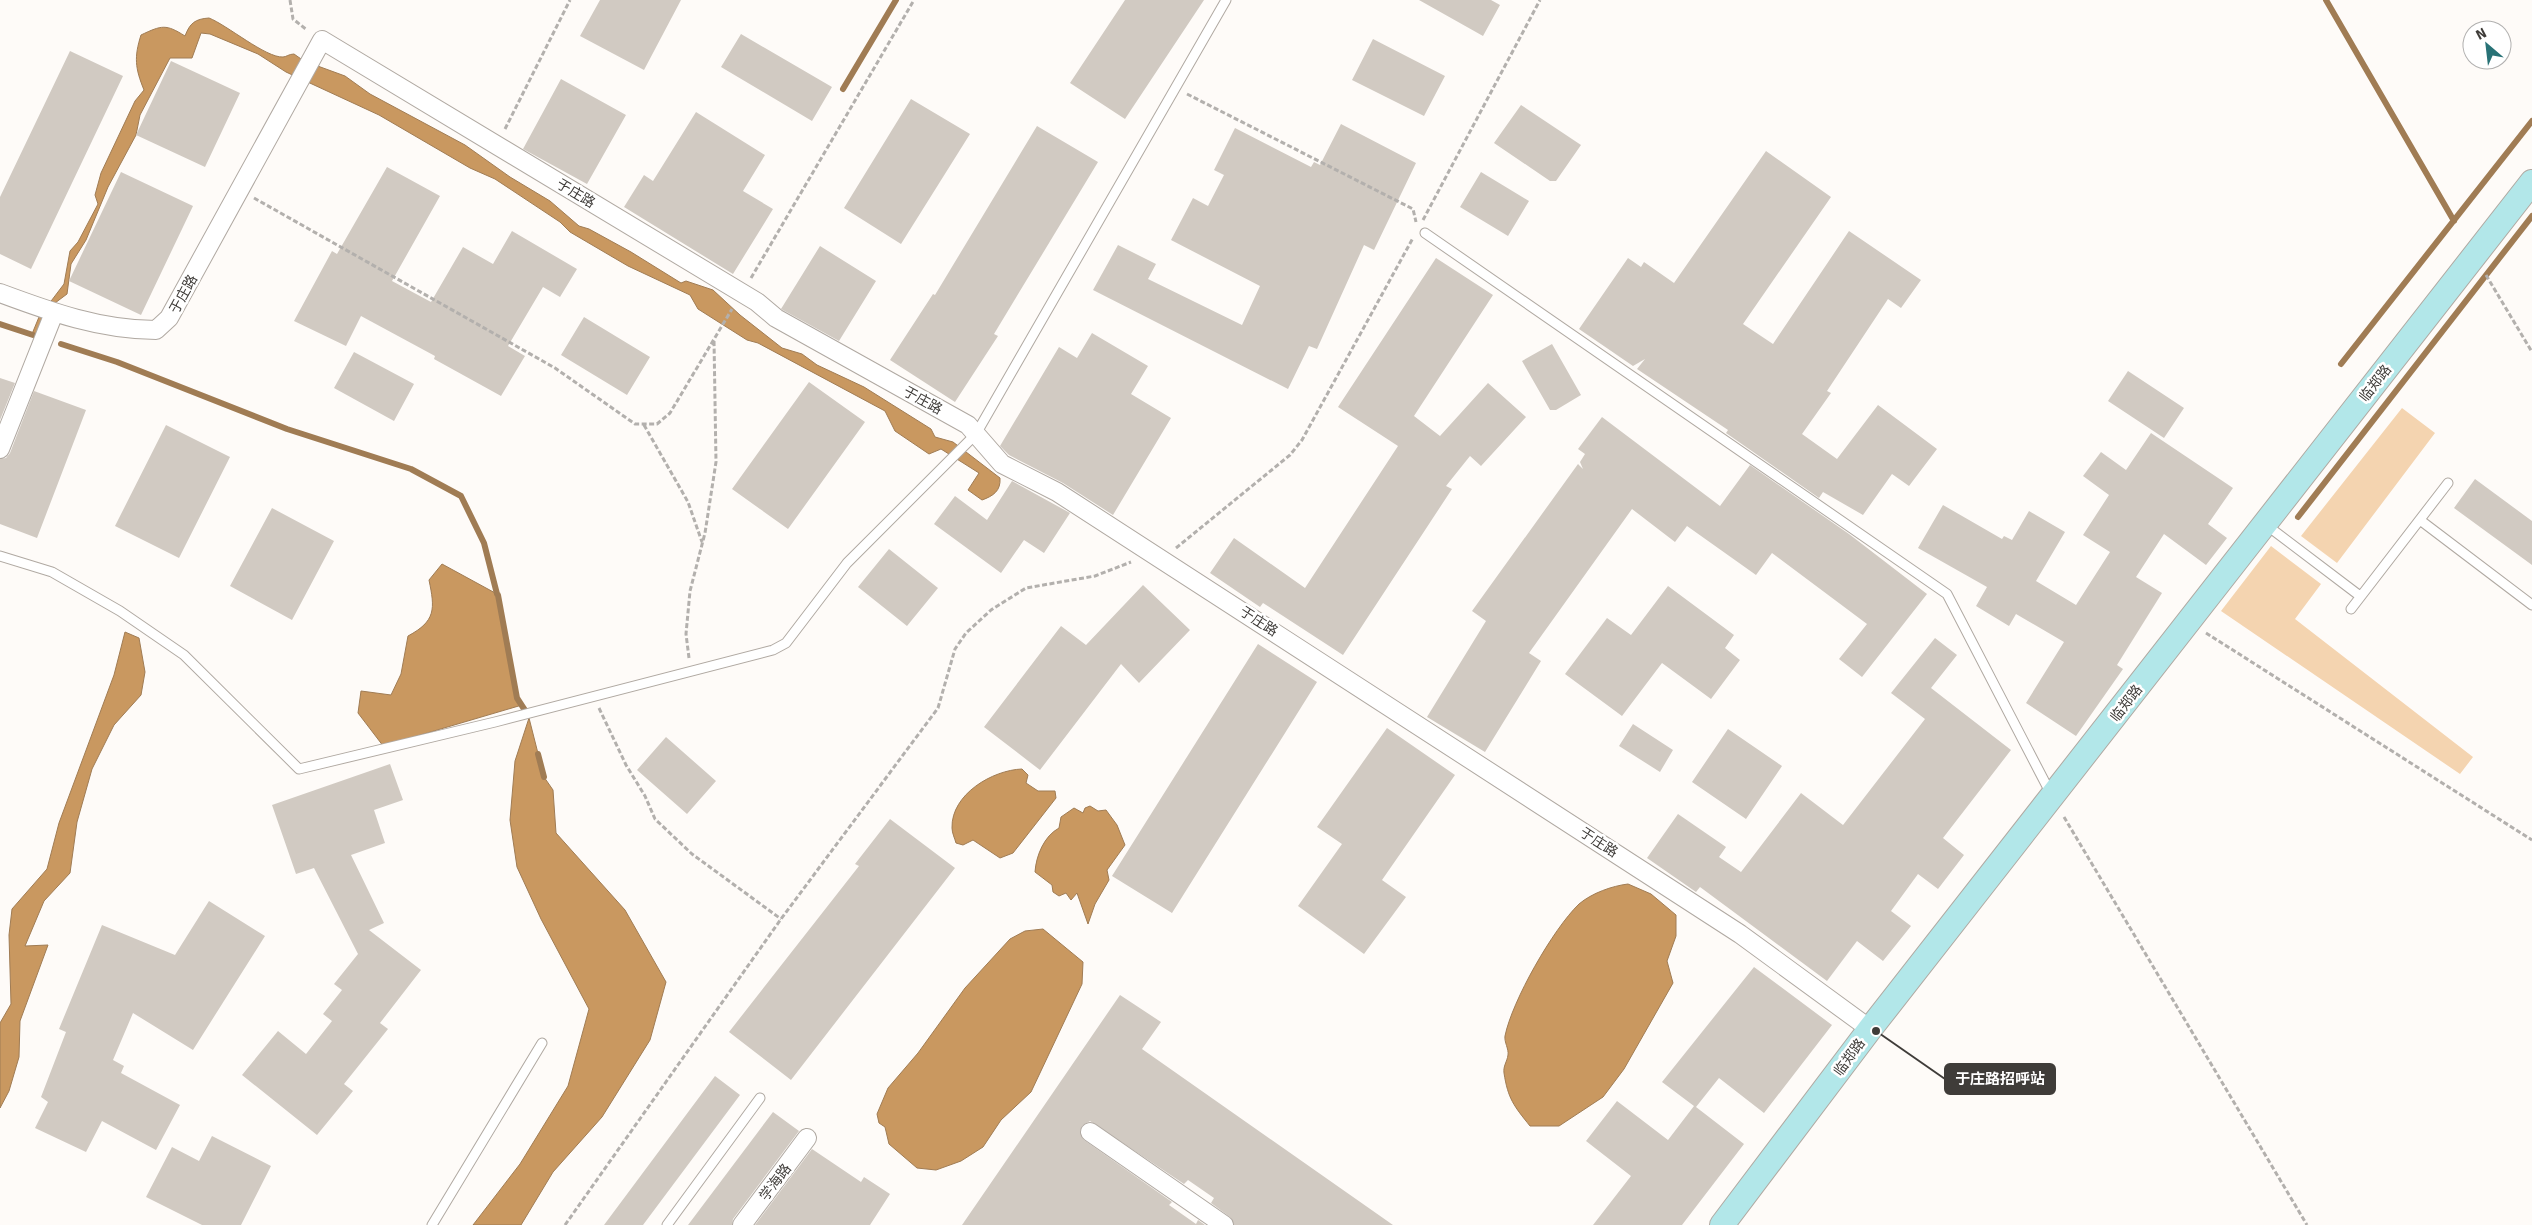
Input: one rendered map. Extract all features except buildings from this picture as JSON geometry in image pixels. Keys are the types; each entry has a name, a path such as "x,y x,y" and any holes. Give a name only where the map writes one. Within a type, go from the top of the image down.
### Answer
{"main road":[{"name":"临郑路","path":"1722,1225 1870,1029 2532,182"}],"street":[{"name":"于庄路","path":"0,293 54,313 126,330 156,330 169,318 322,40 742,293 776,318 968,425 1002,464 1057,492 1740,934 1870,1029"},
{"path":"0,449 54,313"},
{"path":"1090,1132 1224,1225"},
{"name":"学海路","path":"742,1225 807,1138"}],"lane":[{"path":"0,556 52,572 120,611 184,655 300,769 536,712 773,650 786,643 847,563 976,434 1226,0"},
{"path":"1422,231 1947,594 2052,797"},
{"path":"2351,609 2448,483"},
{"path":"2420,520 2532,606"},
{"path":"2265,524 2360,596"},
{"path":"432,1225 542,1043"},
{"path":"667,1225 760,1098"}],"path":[{"path":"290,0 293,19 322,40"},
{"path":"497,145 570,0"},
{"path":"240,190 555,368 635,424 657,424 670,413 914,0"},
{"path":"565,1225 780,919 938,708 955,649 966,634 991,610 1026,588 1095,576 1157,556 1290,455 1302,440 1422,231 1540,0"},
{"path":"1176,88 1413,208 1422,231"},
{"path":"2475,255 2532,352"},
{"path":"689,673 686,634 687,611 690,591 703,543 716,462 714,339"},
{"path":"644,424 688,502 703,543"},
{"path":"2189,622 2532,840"},
{"path":"594,697 626,765 646,796 655,819 692,854 780,919"},
{"path":"2052,797 2307,1225"}],"shaded area":[{"path":"209,18 257,47 276,56 283,57 294,54 304,61 345,76 370,94 465,145 510,177 550,201 579,226 589,229 631,252 681,283 686,281 713,290 740,315 782,348 802,354 817,365 864,387 931,429 935,437 953,442 1000,478 998,490 990,497 982,500 968,490 979,473 941,449 929,454 895,431 885,411 758,343 747,340 698,309 690,295 628,266 570,232 560,222 495,179 470,168 379,115 286,72 258,54 210,34 201,33 192,58 170,58 140,115 136,135 108,187 86,240 71,264 67,294 51,306 36,336 32,334 39,317 64,284 70,251 78,242 98,204 95,195 101,173 135,101 144,90 136,62 141,35 164,27 173,29 185,36 194,22"},
{"path":"2402,408 2435,433 2337,563 2301,536"},
{"path":"2271,546 2321,584 2295,619 2473,757 2460,774 2221,611"},
{"path":"442,564 497,594 517,698 522,705 400,741 387,751 358,713 361,691 391,695 401,674 408,636 424,625 429,619 432,599 429,580"},
{"path":"125,632 139,638 145,672 141,695 114,725 92,769 77,822 70,873 44,901 25,946 48,945 20,1021 19,1057 9,1091 0,1108 0,1023 11,1004 9,935 12,909 47,869 59,823 114,675"},
{"path":"529,718 544,777 553,790 556,833 625,910 666,982 650,1040 602,1117 553,1172 521,1225 473,1225 520,1164 568,1086 589,1009 541,919 517,867 510,820 515,761"},
{"path":"1022,769 1028,775 1026,783 1038,791 1055,791 1056,798 1013,853 1000,858 973,840 963,845 956,843 952,830 954,816 958,805 966,795 987,779 1011,770"},
{"path":"1090,806 1098,811 1106,810 1117,825 1125,845 1107,870 1109,880 1095,904 1088,924 1077,893 1071,900 1066,893 1059,896 1053,892 1052,885 1035,872 1042,847 1049,836 1059,828 1061,817 1074,808 1083,813 1085,808"},
{"path":"1628,884 1651,894 1676,915 1676,936 1667,961 1673,983 1624,1069 1603,1097 1559,1126 1530,1126 1513,1102 1504,1073 1508,1057 1505,1036 1509,1021 1535,966 1557,930 1569,915 1579,904 1590,897 1615,886"},
{"path":"1043,929 1083,962 1082,984 1031,1092 1001,1120 983,1147 961,1161 936,1170 917,1168 889,1144 885,1127 879,1123 877,1114 888,1088 918,1053 965,988 1010,939 1025,931"}],"waterway":[{"path":"843,89 896,0"},
{"path":"2326,0 2454,221"},
{"path":"2341,364 2532,121"},
{"path":"2298,517 2532,216"},
{"path":"0,324 36,336"},
{"path":"61,344 117,362 287,429 411,469 461,496 484,543 497,594"},
{"path":"498,595 517,698 528,715"},
{"path":"538,754 544,777"}],"place":[{"name":"于庄路招呼站","path":"1876,1031"}]}
